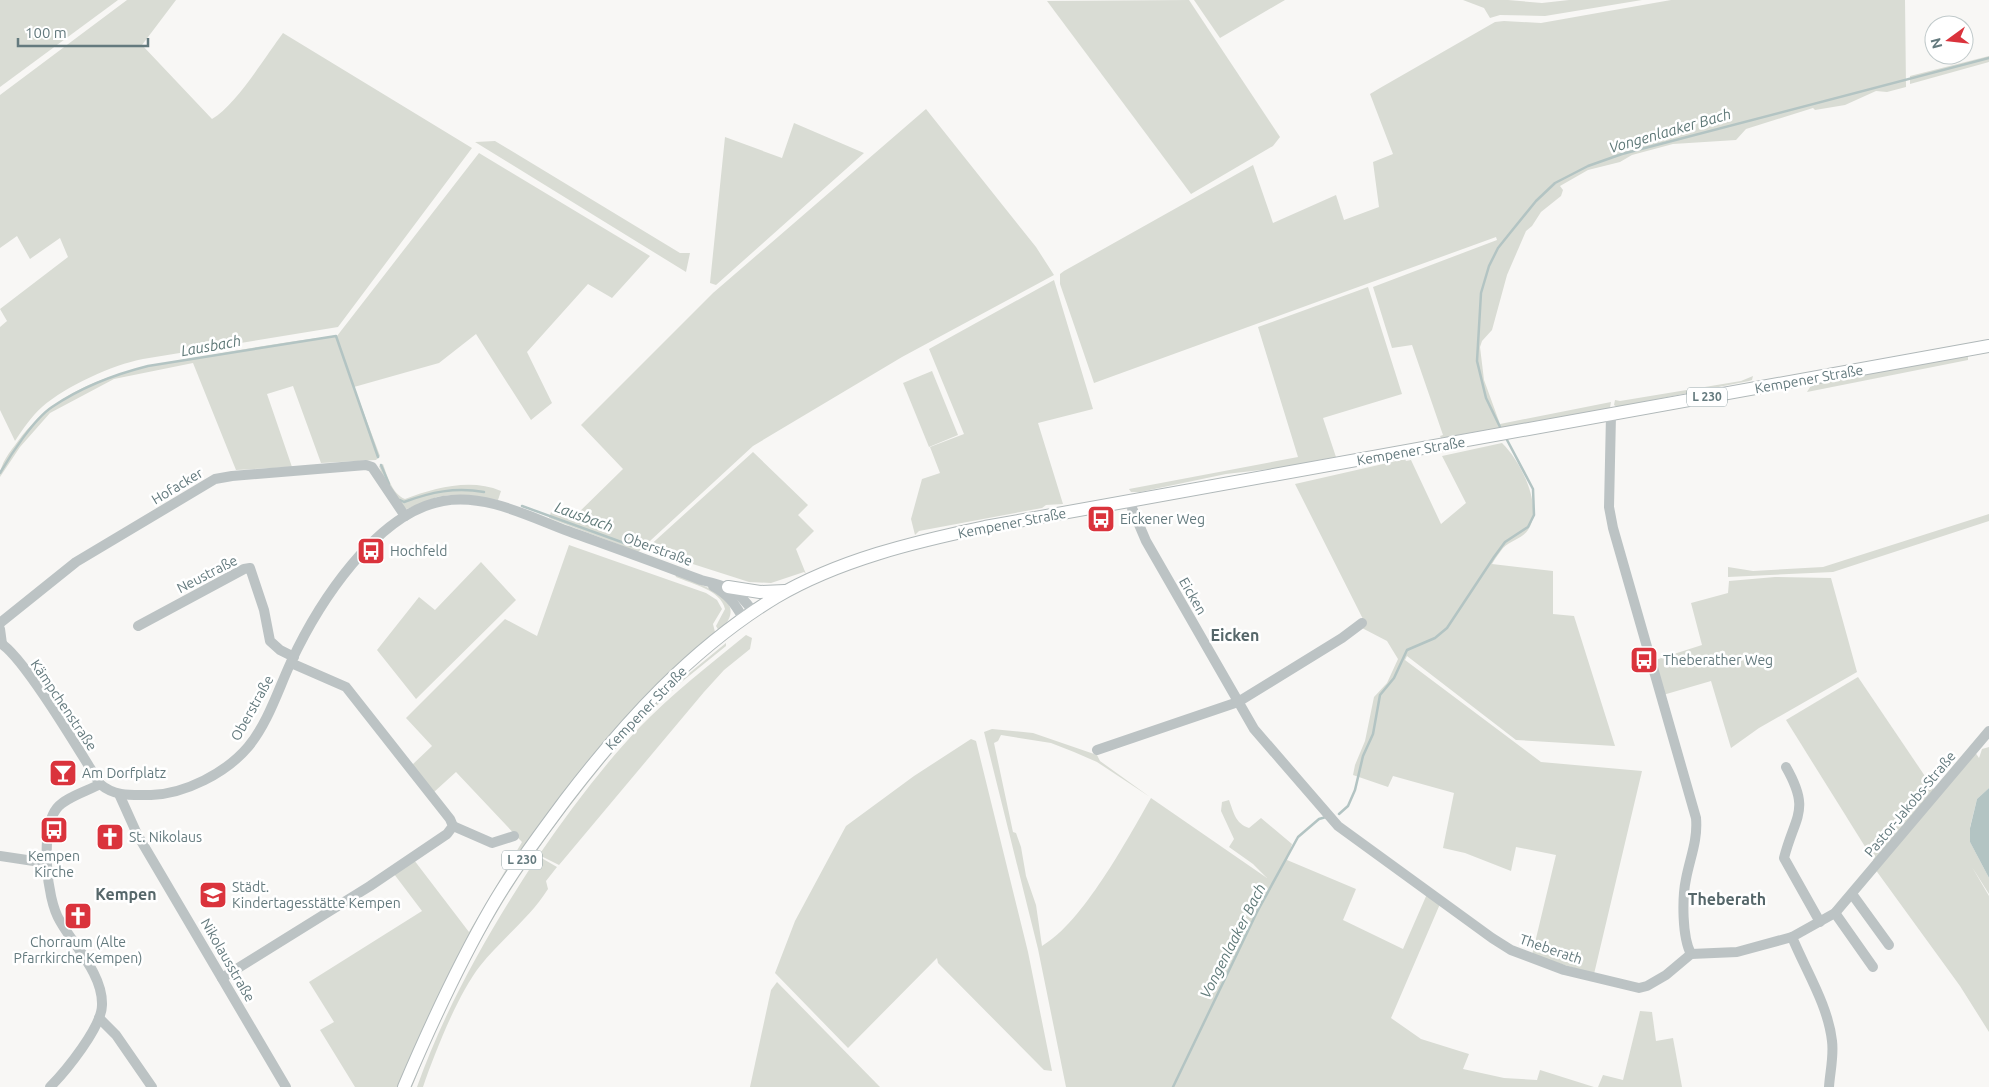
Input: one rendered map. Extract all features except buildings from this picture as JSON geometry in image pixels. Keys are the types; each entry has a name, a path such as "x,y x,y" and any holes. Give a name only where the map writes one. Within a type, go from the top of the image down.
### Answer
{"main road":[{"name":"Kempener Straße","path":"404,1087 476,934 497,898 544,828 601,756 652,699 687,665 748,615 787,591 862,560 946,536 1989,346"},
{"path":"728,587 760,592 787,591"}],"street":[{"path":"1611,414 1609,496 1612,523 1633,605 1696,818 1696,837 1685,886 1685,943 1691,954 1737,952 1792,937 1813,985 1831,1034 1832,1051 1829,1087"},
{"name":"Hofacker","path":"0,623 76,562 215,480 232,476 366,465 372,467 405,516"},
{"name":"Oberstraße","path":"100,784 112,793 119,794 165,793 194,784 229,765 253,740 277,696 292,660 326,599 371,543 405,516 429,504 454,499 497,505 701,580"},
{"name":"Eicken","path":"1129,502 1146,541 1254,729 1329,816"},
{"name":"Neustraße","path":"138,626 244,569 250,568 264,610 270,641 292,660"},
{"path":"701,580 728,587 744,599 748,615"},
{"path":"701,580 723,592 748,615"},
{"path":"1097,750 1238,702 1342,638 1362,623"},
{"path":"0,630 1,644"},
{"name":"Kämpchenstraße","path":"1,644 10,650 39,690 100,784"},
{"path":"292,660 346,687 450,819 453,826 492,843 514,836"},
{"name":"Pastor-Jakobs-Straße","path":"1792,937 1834,913 1989,731"},
{"path":"1786,767 1798,789 1800,801 1798,820 1784,858 1820,922"},
{"path":"50,1087 63,1072 99,1018 102,997 93,975 54,911 47,863 52,816 58,807 100,784"},
{"name":"Nikolausstraße","path":"119,794 136,834 286,1087"},
{"name":"Theberath","path":"1329,816 1338,826 1492,938 1511,950 1542,962 1639,988 1666,975 1691,954"},
{"path":"222,978 370,886 447,834 453,826"},
{"path":"0,856 47,863"},
{"path":"1852,894 1888,945"},
{"path":"1834,913 1873,967"},
{"path":"99,1018 116,1035 152,1087"}],"shaded area":[{"path":"0,0 118,0 0,87"},
{"path":"127,0 176,0 142,45 212,119 231,103 283,33 472,148 338,327 143,359 118,366 76,384 52,399 34,415 15,441 0,410 0,327 7,321 0,309 68,257 60,238 30,259 17,236 0,248 0,95"},
{"path":"1189,0 1280,137 1273,146 1191,194 1047,1"},
{"path":"1194,0 1285,0 1220,38"},
{"path":"1463,0 1508,0 1542,3 1569,0 1642,0 1545,16 1500,15 1490,18 1484,8"},
{"path":"1671,0 1905,0 1906,87 1887,92 1876,91 1845,105 1815,110 1813,108 1746,129 1736,140 1673,144 1632,155 1620,162 1588,170 1560,186 1563,190 1561,196 1541,212 1532,226 1526,231 1507,275 1492,330 1482,341 1480,347 1484,380 1500,424 1611,402 1610,408 1441,438 1440,436 1443,435 1412,345 1392,348 1373,287 1497,240 1496,237 1094,383 1060,284 1060,274 1064,271 1253,165 1273,223 1336,195 1344,220 1379,207 1373,162 1393,154 1370,94 1495,22 1541,23"},
{"path":"1989,56 1989,62 1910,84 1910,76 1953,65 1974,65 1974,60"},
{"path":"926,109 1036,247 1054,275 902,357 753,446 638,552 549,518 551,512 572,519 623,469 581,425 713,293"},
{"path":"794,123 864,153 716,285 710,283 725,137 782,158"},
{"path":"495,141 680,253 690,253 686,272 475,142"},
{"path":"479,153 650,256 612,298 588,284 527,352 552,403 531,420 476,334 439,363 354,387 380,456 376,460 321,463 293,386 267,394 292,467 236,470 193,363 114,379 50,413 20,447 0,477 0,472 9,454 38,419 59,401 83,388 134,370 161,364 277,344 337,336"},
{"path":"1054,280 1093,409 1038,423 1063,504 1046,505 1042,508 919,531 915,535 911,519 922,479 940,473 930,447 964,434 929,349"},
{"path":"1368,287 1402,394 1323,418 1336,457 1278,468 1226,474 1140,492 1131,492 1129,489 1298,457 1258,327"},
{"path":"1968,356 1968,360 1807,392 1812,384"},
{"path":"932,371 958,435 929,447 903,383"},
{"path":"1753,376 1752,380 1749,381 1617,407 1614,405 1615,400 1620,401 1741,381"},
{"path":"1502,443 1516,461 1528,484 1533,509 1532,520 1528,530 1503,548 1492,564 1553,571 1553,614 1574,616 1615,746 1516,740 1407,656 1405,660 1541,762 1642,771 1594,974 1532,955 1556,855 1516,847 1511,871 1465,853 1443,848 1454,793 1393,776 1388,787 1353,775 1365,741 1374,697 1387,683 1398,659 1387,641 1362,628 1365,623 1295,484 1405,459 1406,461 1411,460 1441,524 1466,503 1442,456"},
{"path":"753,452 808,505 798,515 814,531 796,549 806,574 804,572 771,583 749,582 646,549"},
{"path":"383,464 393,489 400,497 405,499 440,488 465,485 489,487 501,491 498,500 450,495 437,497 407,509 403,508 385,483 379,466"},
{"path":"1989,514 1989,521 1833,572 1728,577 1728,567 1753,571 1823,567"},
{"path":"569,545 706,593 717,600 722,609 713,624 715,632 658,684 536,832 399,1087 355,1087 320,1030 334,1022 309,982 422,911 394,874 414,860 469,932 522,842 456,772 434,792 412,765 432,746 406,718 505,619 537,636"},
{"path":"481,562 516,600 416,699 377,650 419,597 435,610"},
{"path":"675,574 709,588 727,602 731,610 728,620 719,631 716,626 725,609 722,602 712,592 676,577"},
{"path":"1775,577 1831,578 1857,672 1759,728 1731,748 1711,681 1663,695 1652,661 1702,645 1691,603 1728,593 1729,581"},
{"path":"746,635 752,638 750,649 724,670 704,692 559,865 539,855 587,789 639,728 678,692"},
{"path":"726,643 726,646 679,684 637,725 659,698"},
{"path":"1858,677 1935,791 1874,861 1786,720"},
{"path":"992,729 1033,733 1097,755 1100,761 1150,797 1097,762 1051,743 1001,735 998,741 994,743 1013,832 1016,833 1021,847 1026,876 1036,905 1042,946 1073,919 1088,900 1117,857 1151,798 1267,878 1253,864 1229,847 1234,839 1221,811 1222,802 1229,800 1236,817 1244,826 1249,828 1261,818 1292,844 1287,860 1356,889 1343,920 1403,949 1427,894 1440,904 1391,1018 1421,1039 1469,1054 1463,1069 1504,1078 1537,1080 1540,1070 1594,1087 1066,1087 1038,949 984,732"},
{"path":"631,730 567,809 496,913 451,998 412,1087 409,1087 425,1048 462,970 504,895 552,824 584,782"},
{"path":"971,739 976,741 1028,952 1052,1071 1044,1070 938,963 937,958 848,1048 775,973 795,921 846,826 914,776"},
{"path":"1989,747 1989,788 1977,799 1970,827 1970,842 1989,878 1989,894 1972,867 1989,896 1989,1032 1960,986 1875,869 1975,752 1979,758 1982,749"},
{"path":"1989,788 1989,878 1970,842 1970,828 1977,799"},
{"path":"538,856 557,867 546,881 548,889 533,909 488,956 472,978 448,1024 423,1087 417,1087 442,1026 471,968 503,911"},
{"path":"777,982 880,1087 750,1087 771,990"},
{"path":"1640,1011 1652,1012 1656,1041 1673,1038 1682,1087 1598,1087 1603,1075 1623,1080"}],"waterway":[{"name":"Vongenlaaker Bach","path":"1501,429 1486,398 1477,361 1481,293 1489,266 1498,248 1536,201 1555,183 1588,166 1622,154 1989,58"},
{"name":"Lausbach","path":"0,473 23,437 45,413 63,400 98,382 148,366 336,336 378,457"},
{"name":"Vongenlaaker Bach","path":"1339,814 1348,806 1355,790 1363,756 1373,734 1380,695 1394,678 1407,650 1435,638 1447,628 1505,542 1528,527 1534,515 1533,489 1506,438"},
{"name":"Lausbach","path":"381,465 389,484"},
{"name":"Lausbach","path":"400,500 404,502 434,493 453,490 484,492"},
{"name":"Lausbach","path":"522,506 638,548"},
{"name":"Vongenlaaker Bach","path":"1173,1087 1257,912 1298,837 1319,819 1326,817"}],"place":[{"name":"Eickener Weg","path":"1101,519"},
{"name":"Hochfeld","path":"371,551"},
{"name":"Theberather Weg","path":"1644,660"},
{"name":"Am Dorfplatz","path":"63,773"},
{"name":"Kempen Kirche","path":"54,830"},
{"name":"St. Nikolaus","path":"110,837"},
{"name":"Städt. Kindertagesstätte Kempen","path":"213,895"},
{"name":"Chorraum (Alte Pfarrkirche Kempen)","path":"78,916"}],"district":[{"name":"Eicken","path":"1235,635"},
{"name":"Kempen","path":"126,894"},
{"name":"Theberath","path":"1727,899"}]}
